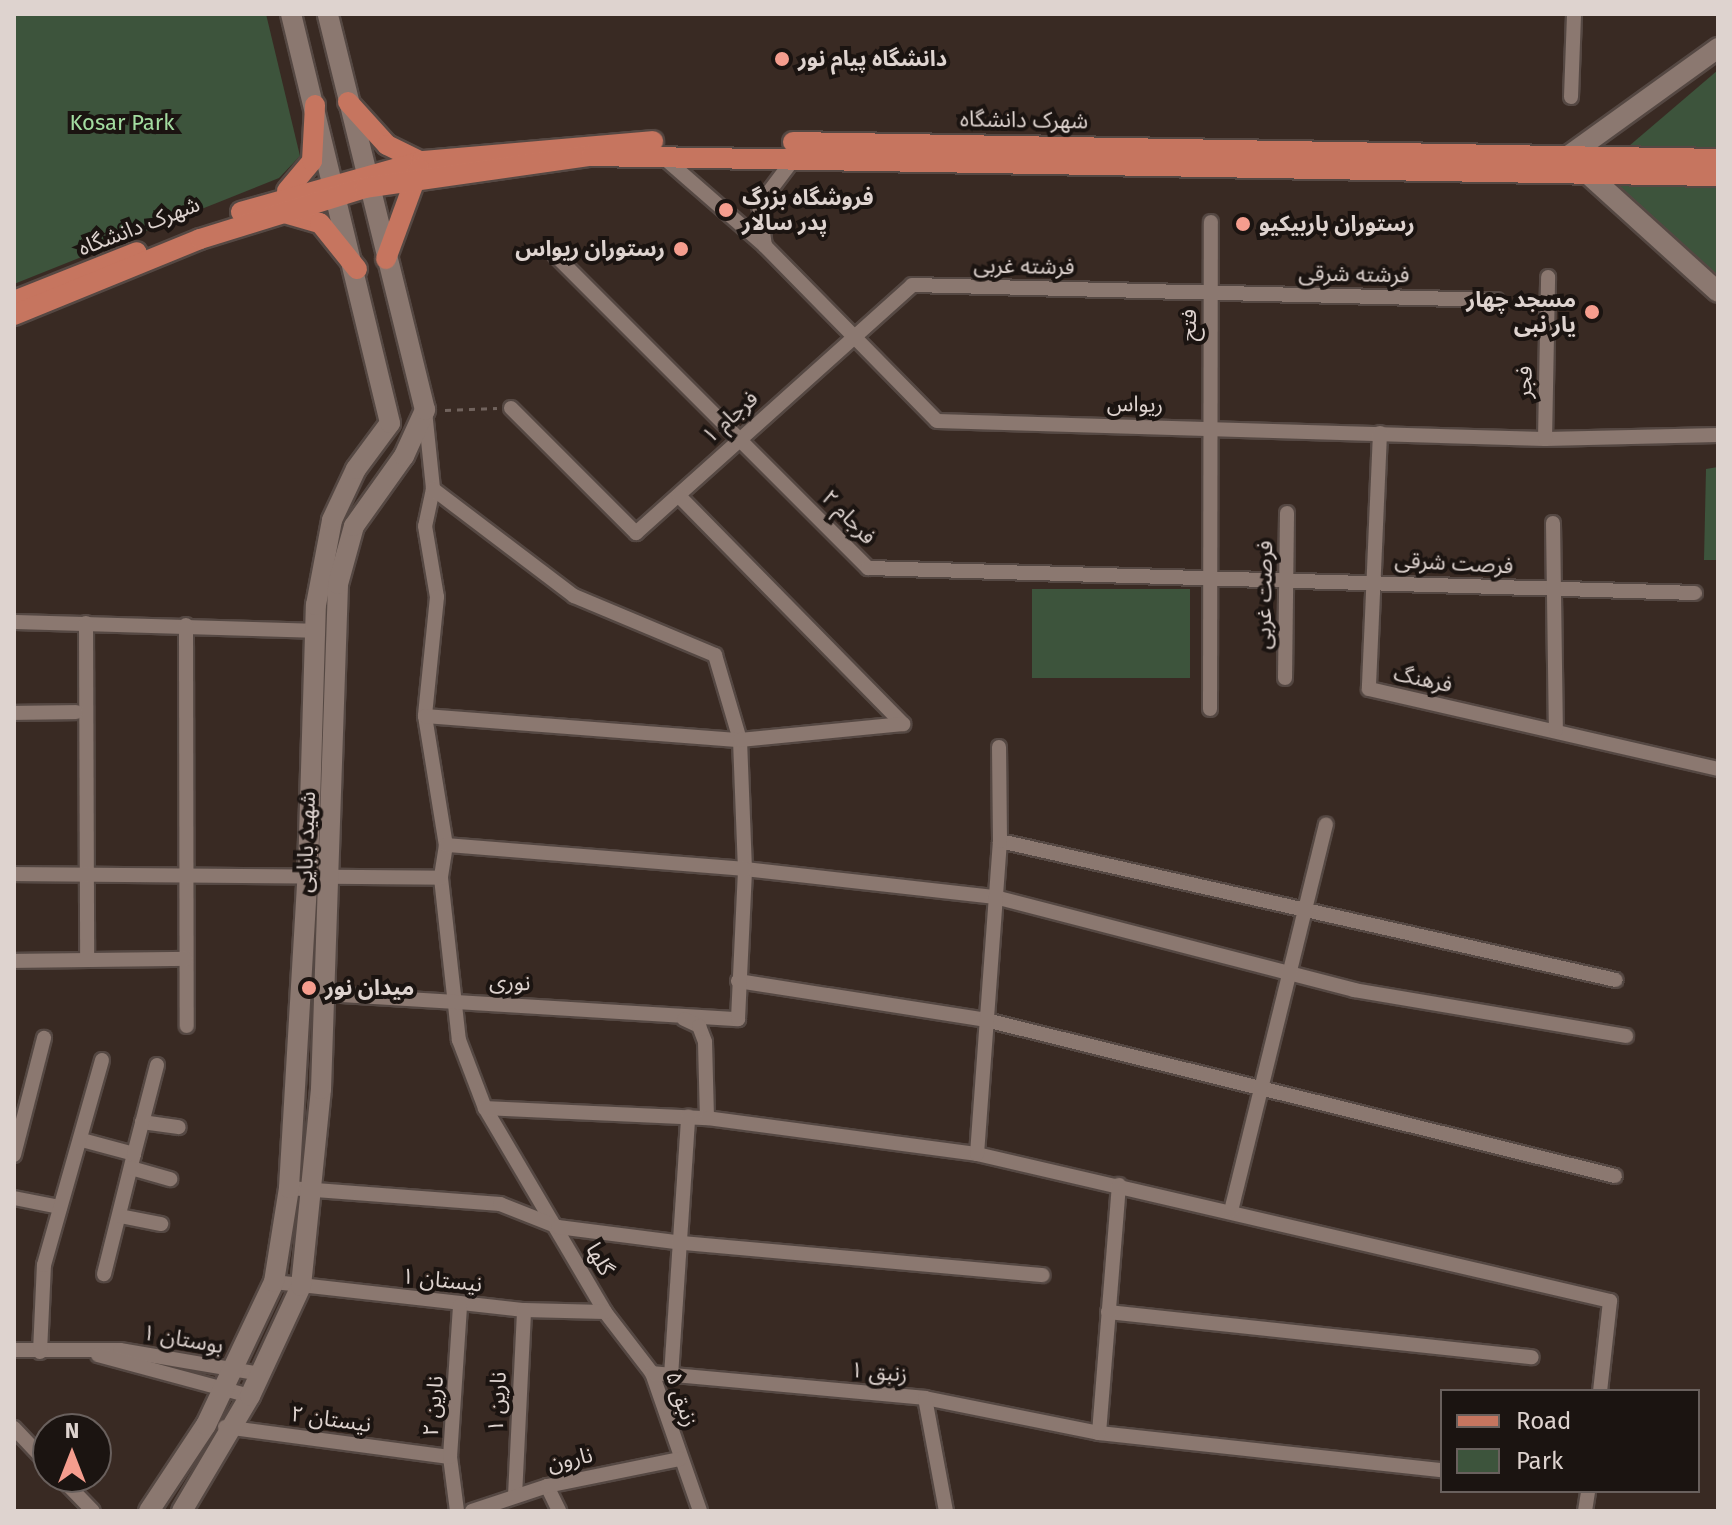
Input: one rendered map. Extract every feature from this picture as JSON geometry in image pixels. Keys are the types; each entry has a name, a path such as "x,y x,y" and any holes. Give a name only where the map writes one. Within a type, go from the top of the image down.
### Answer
{"main road":[{"name":"شهید بابایی","path":"149,1511 206,1425 235,1370 274,1282 289,1188 308,871 314,631 332,520 356,469 390,423 357,269 291,14"},
{"path":"328,14 364,181 425,410"},
{"path":"1718,48 1568,156 1718,292"},
{"path":"348,102 402,158 418,169"},
{"path":"280,204 306,177 315,105"},
{"name":"شهرک دانشگاه","path":"418,169 660,140 1718,159"},
{"path":"14,315 280,204 418,169 659,154 1718,176"},
{"path":"386,259 418,169"},
{"path":"280,204 320,223 357,269"},
{"name":"شهرک دانشگاه","path":"14,301 280,204"},
{"name":"شهید بابایی","path":"182,1511 250,1396 301,1286 312,1190 325,994 338,584 354,526 404,456 425,410"}],"street":[{"path":"1571,97 1574,14"},
{"name":"ریواس","path":"659,154 765,246 937,421 1545,439 1718,435"},
{"path":"765,246 759,205 797,155"},
{"name":"فتح","path":"1210,574 1211,222"},
{"name":"فرجام ۲","path":"555,255 739,434 868,568 1210,574"},
{"name":"فجر","path":"1545,439 1548,277"},
{"name":"فرشته غربی","path":"858,338 912,285 1211,292"},
{"name":"فرشته شرقی","path":"1211,292 1497,300"},
{"name":"فرجام ۱","path":"511,408 636,533 679,496 739,434 858,338"},
{"name":"گلها","path":"425,410 433,489 425,526 437,597 425,716 446,845 441,878 453,1001 485,1108 558,1227 605,1312"},
{"name":"فرهنگ","path":"1380,433 1369,689 1718,769"},
{"path":"433,489 574,596 715,655 740,740 745,869 738,981 982,1019 1260,1091 1615,1176"},
{"path":"425,716 740,740 903,724 679,496"},
{"name":"فرصت غربی","path":"1285,678 1287,513"},
{"path":"1553,523 1556,730"},
{"path":"1210,574 1210,709"},
{"name":"فرصت شرقی","path":"1210,574 1554,590 1695,593"},
{"path":"14,622 314,631"},
{"path":"86,623 87,960"},
{"path":"186,625 184,873 187,1026"},
{"path":"14,713 76,712"},
{"path":"977,1154 982,1019 1000,841 999,747"},
{"path":"1231,1211 1326,825"},
{"path":"1000,841 1304,915 1616,980"},
{"path":"446,845 745,869 995,897 1289,975 1626,1036"},
{"path":"14,874 308,871 441,878"},
{"path":"14,961 186,959"},
{"name":"نوری","path":"325,994 738,1019 738,981"},
{"path":"673,1013 699,1026 705,1042 707,1118"},
{"path":"14,1155 44,1038"},
{"path":"40,1352 44,1265 82,1140 102,1060"},
{"path":"104,1274 157,1065"},
{"path":"485,1108 707,1118 977,1154 1610,1301 1600,1389"},
{"path":"671,1376 683,1243 688,1117"},
{"path":"142,1122 179,1127"},
{"path":"82,1140 170,1179"},
{"path":"1099,1433 1119,1185"},
{"path":"289,1188 500,1204 558,1227 683,1243 1043,1275"},
{"path":"14,1198 60,1207"},
{"path":"120,1216 161,1224"},
{"name":"نیستان ۱","path":"274,1282 460,1305 605,1312"},
{"name":"نارین ۲","path":"457,1511 450,1457 460,1305"},
{"name":"نارین ۱","path":"515,1496 524,1310"},
{"name":"زنبق ۵","path":"605,1312 652,1373 700,1511"},
{"path":"1108,1312 1532,1357"},
{"name":"بوستان ۱","path":"14,1350 98,1355 250,1396"},
{"name":"بوستان ۱","path":"98,1355 120,1350 260,1374"},
{"name":"زنبق ۱","path":"652,1373 925,1398 1099,1433 1440,1470"},
{"path":"925,1398 946,1511"},
{"name":"نیستان ۲","path":"206,1425 450,1457"},
{"path":"14,1428 32,1447"},
{"name":"نارون","path":"472,1511 547,1486 680,1459"},
{"path":"547,1486 559,1511"},
{"path":"76,1493 93,1511"}],"path":[{"path":"425,410 511,408"}],"green space":[{"name":"Kosar Park","path":"14,14 266,14 300,156 279,178 14,284"},
{"path":"1718,70 1718,151 1622,152"},
{"path":"1615,185 1718,185 1718,280 1715,278"},
{"path":"1718,467 1718,560 1704,560 1706,469"},
{"path":"1032,589 1190,589 1190,678 1032,678"}],"place":[{"name":"دانشگاه پیام نور","path":"782,59"},
{"name":"فروشگاه بزرگ پدر سالار","path":"726,210"},
{"name":"رستوران باربیکیو","path":"1243,224"},
{"name":"رستوران ریواس","path":"681,249"},
{"name":"مسجد چهار یار نبی","path":"1592,312"},
{"name":"میدان نور","path":"309,988"}]}
